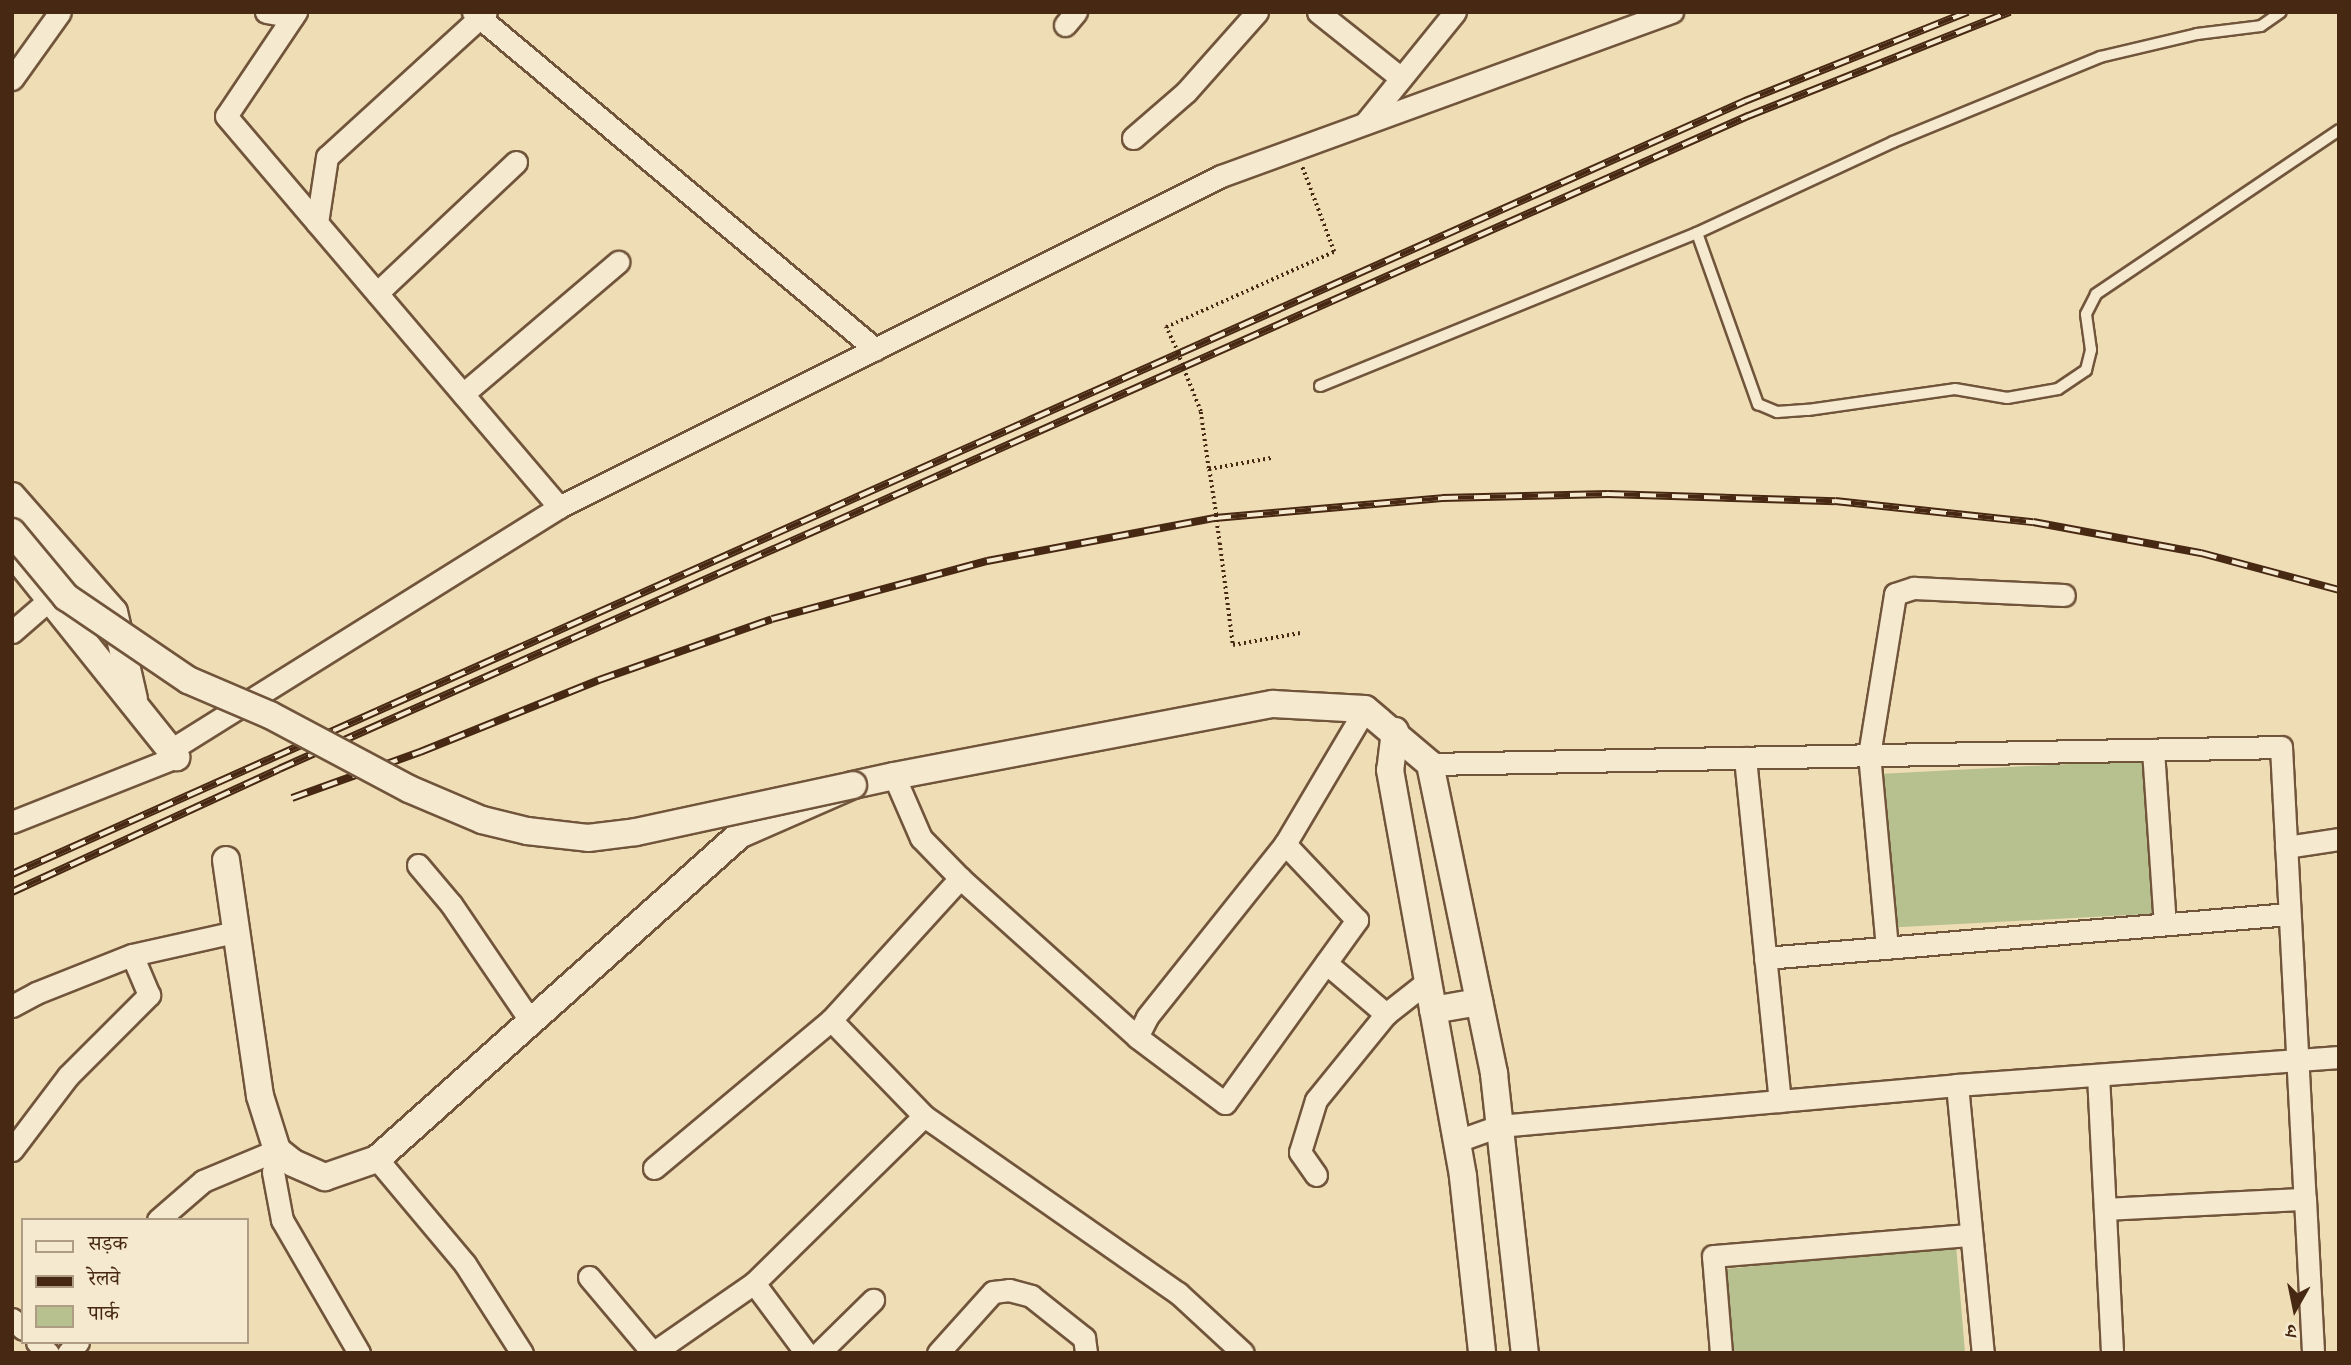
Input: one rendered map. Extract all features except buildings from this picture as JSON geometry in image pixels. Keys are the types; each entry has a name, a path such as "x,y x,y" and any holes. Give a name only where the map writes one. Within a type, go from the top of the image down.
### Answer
{"street":[{"path":"12,79 60,12"},
{"path":"266,12 294,14 226,116 559,507"},
{"path":"1133,138 1186,92 1257,12"},
{"path":"1318,12 1401,78"},
{"path":"1363,124 1455,12"},
{"path":"12,822 174,753 559,507 1221,176 1672,12"},
{"path":"317,223 327,158 480,14 875,349"},
{"path":"377,293 516,162"},
{"path":"463,394 618,262"},
{"path":"12,496 114,612 135,704"},
{"path":"12,532 65,597 188,680 271,715 409,789 482,820 527,831 588,838 636,832 894,776 1273,704 1365,709 1430,764 1494,1074 1525,1353"},
{"path":"12,552 174,753"},
{"path":"1887,948 1869,755 1895,594 1914,588 2064,596"},
{"path":"12,632 49,600"},
{"path":"1138,1037 1147,1017 1285,844 1365,709"},
{"path":"1395,732 1390,770 1457,1141 1481,1352"},
{"path":"1390,770 1430,764 2281,747 2313,1353"},
{"path":"2153,750 2165,924"},
{"path":"1745,758 1780,1101"},
{"path":"894,776 921,838 960,878 1138,1037 1225,1103 1357,920 1285,844"},
{"path":"277,1150 293,1163 325,1177 377,1159 741,834 853,785"},
{"path":"2286,847 2339,839"},
{"path":"226,860 260,1096 277,1150 274,1172 282,1220 359,1353"},
{"path":"418,866 451,904 532,1023"},
{"path":"654,1168 831,1020 960,878"},
{"path":"1765,958 2289,914"},
{"path":"12,1006 36,993 132,955 235,932"},
{"path":"12,1150 68,1076 149,995 132,955"},
{"path":"1326,963 1386,1014"},
{"path":"1316,1175 1300,1152 1316,1100 1386,1014 1428,981"},
{"path":"1433,1010 1479,1002"},
{"path":"831,1020 924,1116 1178,1293 1243,1353"},
{"path":"1457,1141 1499,1126 1957,1085 2339,1057"},
{"path":"2098,1075 2112,1353"},
{"path":"1957,1085 1969,1235 1983,1353"},
{"path":"589,1277 653,1353 754,1283 924,1116"},
{"path":"160,1218 203,1181 277,1150"},
{"path":"377,1159 465,1264 522,1353"},
{"path":"2105,1209 2305,1199"},
{"path":"1721,1353 1713,1255 1969,1235"},
{"path":"754,1283 806,1353"},
{"path":"937,1353 993,1292 1009,1290 1031,1296 1084,1338 1086,1353"},
{"path":"819,1353 873,1300"}],"lane":[{"path":"1320,386 1697,233 1893,142 2100,57 2197,34 2261,26 2281,12"},
{"path":"1697,233 1758,404 1777,412 1808,410 1955,389 2007,398 2058,389 2086,370 2091,350 2087,314 2096,294 2339,130"}],"path":[{"path":"1296,149 1334,252 1166,327 1201,412 1233,645 1300,633"},
{"path":"1209,469 1271,458"}],"green space":[{"path":"2145,760 2153,914 1887,928 1879,774"},
{"path":"1956,1245 1965,1353 1733,1353 1726,1269"}],"railway":[{"path":"12,874 1745,101 1968,12"},
{"path":"12,892 279,769 1748,116 2010,12"},
{"path":"292,798 420,752 599,680 772,619 987,561 1215,518 1442,498 1608,494 1835,501 2033,522 2201,553 2339,590"}]}
